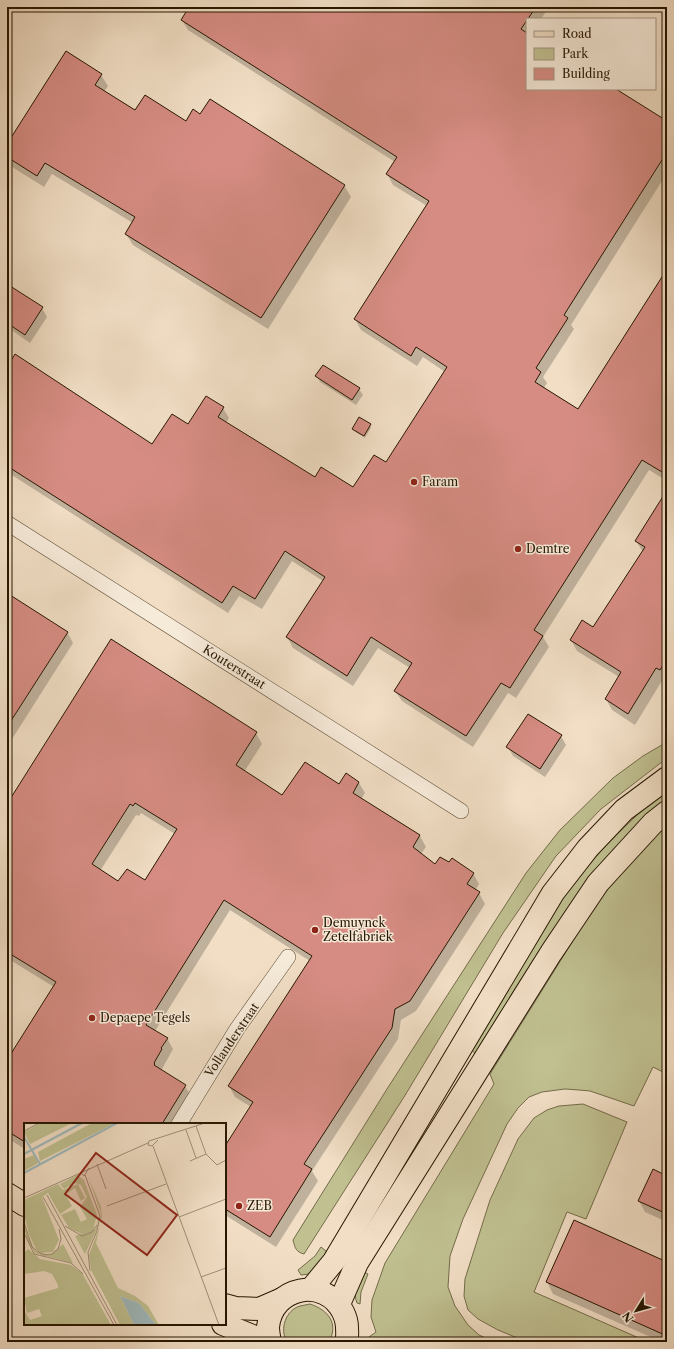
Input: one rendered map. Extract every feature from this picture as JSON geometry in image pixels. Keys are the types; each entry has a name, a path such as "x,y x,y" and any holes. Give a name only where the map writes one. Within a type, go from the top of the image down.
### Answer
{"main road":[{"path":"311,1289 334,1261 553,893 588,848 624,810 667,778"},
{"path":"339,1304 357,1263 551,953 598,883 653,823 667,812"},
{"path":"7,1194 24,1204"},
{"path":"226,1305 236,1308 259,1309 282,1299 295,1291 311,1289 327,1294 339,1304 347,1321 348,1341"},
{"path":"270,1342 268,1328 272,1312 282,1299"},
{"path":"225,1325 267,1342"}],"street":[{"name":"Kouterstraat","path":"7,523 461,811"},
{"name":"Vollanderstraat","path":"179,1123 237,1029 288,957"}],"green space":[{"path":"667,742 667,758 601,809 556,856 503,933 404,1097 304,1254 299,1252 295,1247 293,1240 387,1089 526,873 560,830 613,778 643,756"},
{"path":"667,790 667,801 646,818 477,1055 469,1048 563,896 605,846 640,812"},
{"path":"667,826 667,1074 653,1067 634,1106 590,1091 565,1089 542,1092 529,1097 518,1108 507,1124 463,1219 450,1256 448,1287 455,1306 468,1325 479,1335 494,1342 372,1342 369,1337 376,1332 371,1317 372,1300 385,1263 494,1084 490,1074 597,902 647,843"},
{"path":"583,1104 627,1122 586,1219 567,1212 534,1292 648,1342 527,1342 498,1330 478,1319 468,1310 464,1296 465,1279 490,1200 518,1139 534,1118 547,1110 559,1106"},
{"path":"321,1247 331,1255 316,1273 301,1275 298,1270 315,1256"},
{"path":"362,1271 368,1274 361,1292 360,1304 357,1303 355,1291"},
{"path":"310,1304 322,1310 330,1318 333,1329 329,1342 287,1342 284,1326 285,1321 291,1311 295,1308"}],"building":[{"path":"189,7 536,7 528,18 526,18 526,22 521,29 526,32 526,90 618,90 667,121 667,152 564,315 568,318 536,368 541,372 535,382 578,409 667,269 667,475 642,460 534,630 543,636 510,688 501,683 466,736 394,691 412,663 371,637 347,676 286,637 325,577 285,551 255,599 233,586 222,603 7,466 7,367 15,354 152,444 172,414 188,424 206,396 224,407 218,417 315,477 321,467 353,487 374,455 386,462 447,367 416,347 411,356 354,319 429,201 386,174 397,157 181,20"},
{"path":"66,51 102,74 95,85 135,110 145,95 186,121 193,109 200,114 210,99 345,185 261,318 125,234 135,217 45,163 37,176 7,157 7,144"},
{"path":"7,284 43,307 25,335 7,323"},
{"path":"323,365 360,388 352,400 315,376"},
{"path":"359,417 371,424 364,436 352,429"},
{"path":"667,490 667,659 660,670 656,668 628,714 605,699 621,672 570,640 582,620 593,627 645,547 635,541"},
{"path":"7,593 68,632 7,727"},
{"path":"111,639 257,732 236,765 282,795 305,762 339,784 346,773 359,782 353,793 420,835 413,847 435,864 440,857 449,862 452,858 474,873 467,884 480,892 410,1001 395,1009 392,1028 304,1164 312,1169 270,1237 226,1210 226,1144 253,1102 228,1086 312,956 224,900 146,1025 168,1038 161,1048 162,1049 154,1065 186,1085 163,1123 24,1123 24,1141 7,1131 7,1060 56,982 7,952 7,804","holes":["135,803 177,829 145,880 127,869 118,881 92,864 130,804 133,806"]},
{"path":"528,714 562,735 540,769 506,747"},
{"path":"653,1169 667,1176 667,1214 638,1201"},
{"path":"574,1220 667,1262 667,1336 546,1282"}],"place":[{"name":"Faram","path":"414,482"},
{"name":"Demtre","path":"518,549"},
{"name":"Demuynck Zetelfabriek","path":"315,930"},
{"name":"Depaepe Tegels","path":"92,1018"},
{"name":"ZEB","path":"239,1206"}]}
